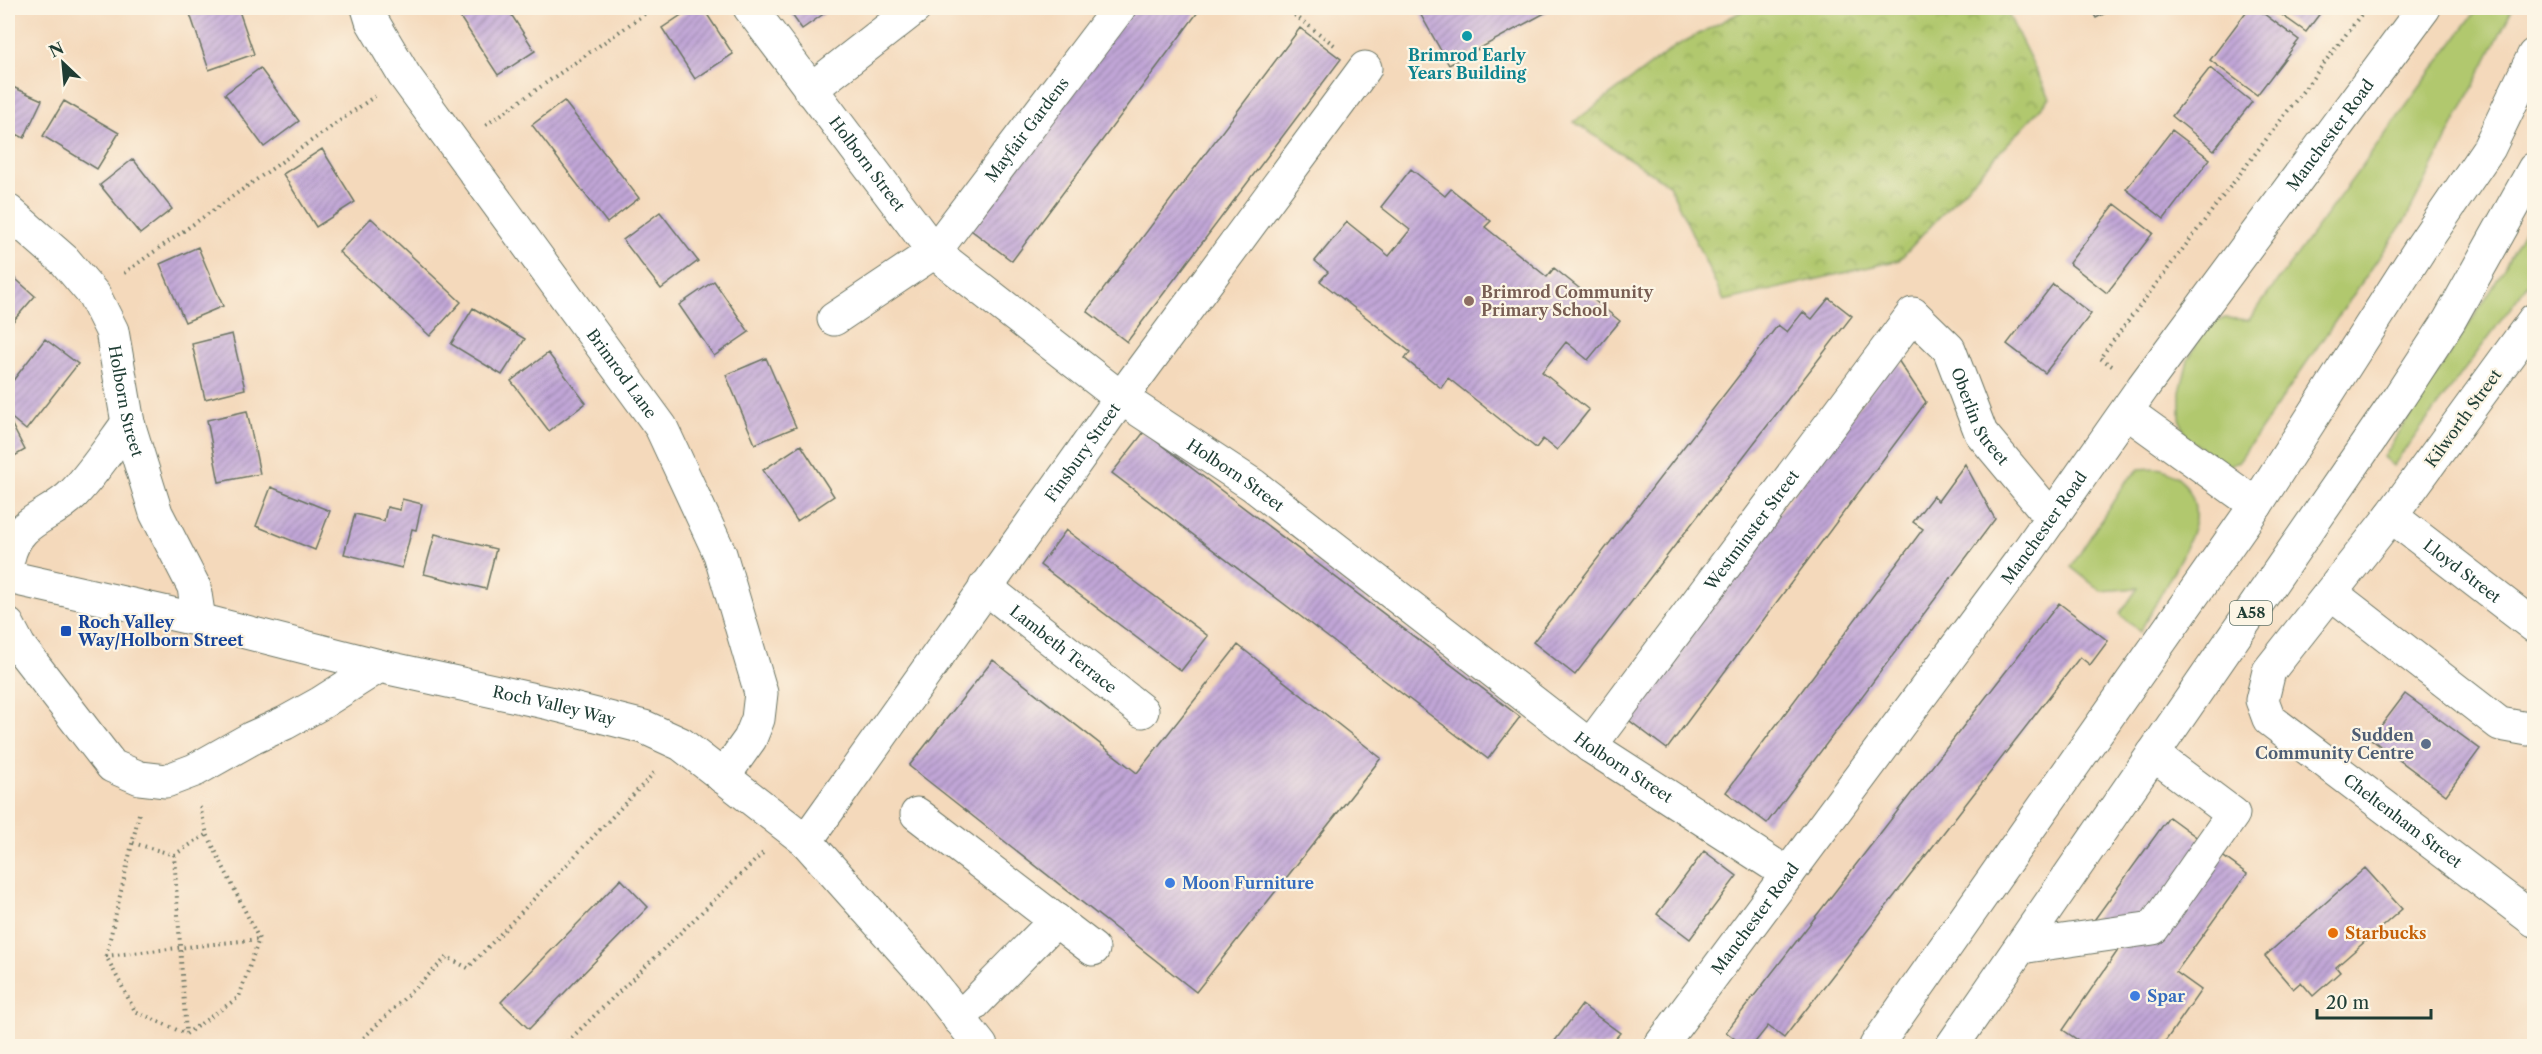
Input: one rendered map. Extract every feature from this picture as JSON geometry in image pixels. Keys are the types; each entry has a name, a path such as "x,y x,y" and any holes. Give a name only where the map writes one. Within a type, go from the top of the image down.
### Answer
{"main road":[{"name":"Brimrod Lane","path":"368,8 372,21 404,75 661,427 720,554 761,693 758,719 750,739 723,777"},
{"name":"Holborn Street","path":"750,8 934,252 1121,398 1253,485 1590,746 1788,874"},
{"path":"810,90 915,8"},
{"name":"Mayfair Gardens","path":"834,319 934,252 1119,8"},
{"name":"Manchester Road","path":"1660,1047 2052,518 2150,377 2424,8"},
{"path":"1876,1047 2256,505 2420,249 2489,148 2535,55"},
{"name":"Finsbury Street","path":"797,834 985,587 1121,398 1365,68"},
{"name":"A58","path":"1953,1047 2400,396 2449,321 2535,170"},
{"name":"Holborn Street","path":"8,211 65,261 94,295 112,331 128,423 156,513 194,587 199,620"},
{"name":"Oberlin Street","path":"1913,314 1949,349 1981,433 2052,518"},
{"name":"Westminster Street","path":"1590,746 1913,314"},
{"name":"Kilworth Street","path":"2391,516 2535,320"},
{"path":"2127,412 2256,505"},
{"path":"8,559 11,544 26,525 73,494 128,423"},
{"name":"Cheltenham Street","path":"2391,516 2269,671 2262,700 2269,719 2535,921"},
{"name":"Lloyd Street","path":"2391,516 2535,626"},
{"name":"Roch Valley Way","path":"8,578 199,620 379,666 549,703 644,727 681,744 797,834 922,971 981,1047"},
{"name":"Lambeth Terrace","path":"985,587 1142,711"},
{"path":"2331,593 2500,724 2528,729 2535,726"},
{"path":"8,625 19,646 112,766 140,778 166,781 195,770 321,704 379,666"},
{"path":"2021,947 2153,928 2233,814 2153,754"},
{"path":"917,814 1093,949"},
{"path":"959,1019 1056,920"}],"path":[{"path":"456,146 653,8"},
{"path":"1285,8 1365,68"},
{"path":"2114,367 2100,358 2366,8"},
{"path":"94,295 404,75"},
{"path":"355,1047 447,957 468,968 681,744"},
{"path":"186,1034 239,997 260,939 207,834 195,770"},
{"path":"127,772 139,814 106,956 135,1011 186,1034"},
{"path":"133,843 174,855 207,834"},
{"path":"563,1047 797,834"},
{"path":"174,855 186,1034"},
{"path":"106,956 260,939"}],"green space":[{"path":"1748,8 2005,8 2050,98 1899,260 1724,301 1669,185 1574,122 1676,46"},
{"path":"2478,8 2513,8 2407,217 2238,462 2228,467 2185,436 2180,418 2180,392 2188,360 2206,326 2225,318 2249,320"},
{"path":"2534,212 2534,276 2393,466 2383,457 2492,289"},
{"path":"2160,468 2177,476 2188,488 2195,511 2195,519 2187,544 2140,632 2120,614 2138,588 2101,591 2071,567 2125,483 2139,469"}],"building":[{"path":"188,8 238,8 254,54 209,70"},
{"path":"454,8 507,8 535,51 498,75"},
{"path":"692,8 703,8 733,54 695,79 662,28"},
{"path":"787,8 832,8 802,29"},
{"path":"1130,8 1201,8 1012,261 967,227"},
{"name":"Brimrod Early Years Building","path":"1417,8 1554,8 1449,65"},
{"path":"2090,8 2115,8 2096,18"},
{"path":"2249,8 2256,8 2299,40 2257,95 2210,60"},
{"path":"2272,8 2324,8 2306,32"},
{"path":"1300,28 1341,59 1127,342 1087,311"},
{"path":"260,68 299,121 264,147 225,94"},
{"path":"2210,68 2252,102 2214,150 2172,116"},
{"path":"8,85 42,100 24,138 8,130"},
{"path":"64,101 119,133 97,169 43,136"},
{"path":"564,101 639,198 607,223 532,125"},
{"path":"2172,130 2210,159 2164,219 2126,189"},
{"path":"322,149 355,202 316,227 283,174"},
{"path":"133,159 172,209 140,234 100,185"},
{"path":"1411,169 1445,196 1451,189 1491,221 1485,227 1547,277 1554,268 1620,321 1588,360 1566,342 1542,372 1589,410 1557,450 1543,439 1536,448 1448,378 1441,388 1405,359 1410,352 1320,281 1328,272 1315,261 1347,222 1389,256 1410,230 1381,207"},
{"path":"2115,204 2153,233 2107,293 2069,263"},
{"path":"660,212 698,261 661,289 623,240"},
{"path":"371,218 461,302 430,336 339,252"},
{"path":"198,247 223,306 185,322 160,264"},
{"path":"8,272 35,296 8,327"},
{"path":"714,281 749,332 714,356 679,305"},
{"path":"2053,284 2091,314 2045,373 2007,344"},
{"path":"1829,298 1852,316 1575,675 1533,642 1778,325 1787,332 1803,312 1812,319"},
{"path":"473,308 525,339 502,375 451,344"},
{"path":"232,334 245,389 205,399 192,344"},
{"path":"45,339 78,364 26,430 8,415 8,387"},
{"path":"548,353 586,403 549,431 511,381"},
{"path":"1896,357 1926,402 1667,749 1626,718"},
{"path":"766,358 796,427 755,444 726,375"},
{"path":"247,411 260,474 219,482 207,420"},
{"path":"12,425 25,450 11,458 8,450 8,428"},
{"path":"1144,432 1520,717 1488,759 1112,473"},
{"path":"801,445 834,496 797,521 763,470"},
{"path":"1965,464 1995,519 1767,823 1726,792 1923,529 1913,522 1933,496 1938,501"},
{"path":"271,487 330,511 315,550 256,526"},
{"path":"402,499 422,504 416,530 412,529 402,568 344,554 355,514 384,521 387,507 400,510"},
{"path":"1066,530 1208,636 1181,671 1040,565"},
{"path":"435,534 496,549 486,589 424,574"},
{"path":"2059,603 2108,641 2090,665 2080,657 1784,1038 1768,1026 1752,1046 1744,1046 1726,1032"},
{"name":"Moon Furniture","path":"1238,645 1381,758 1196,992 909,766 993,660 1137,773"},
{"name":"Sudden Community Centre","path":"2405,694 2480,749 2446,795 2371,739"},
{"path":"2169,817 2247,874 2176,972 2201,990 2162,1046 2087,1046 2063,1030 2119,949 2089,927"},
{"path":"1704,851 1737,876 1690,939 1657,914"},
{"name":"Starbucks","path":"2365,868 2402,909 2336,967 2340,972 2313,996 2301,982 2293,989 2265,956"},
{"path":"621,879 648,907 529,1029 501,1002"},
{"path":"1582,1005 1620,1033 1609,1046 1551,1046"}],"place":[{"name":"Brimrod Early Years Building","path":"1467,36"},
{"name":"Brimrod Community Primary School","path":"1469,301"},
{"name":"Roch Valley Way/Holborn Street","path":"66,631"},
{"name":"Sudden Community Centre","path":"2426,744"},
{"name":"Moon Furniture","path":"1170,883"},
{"name":"Starbucks","path":"2333,933"},
{"name":"Spar","path":"2135,996"}]}
